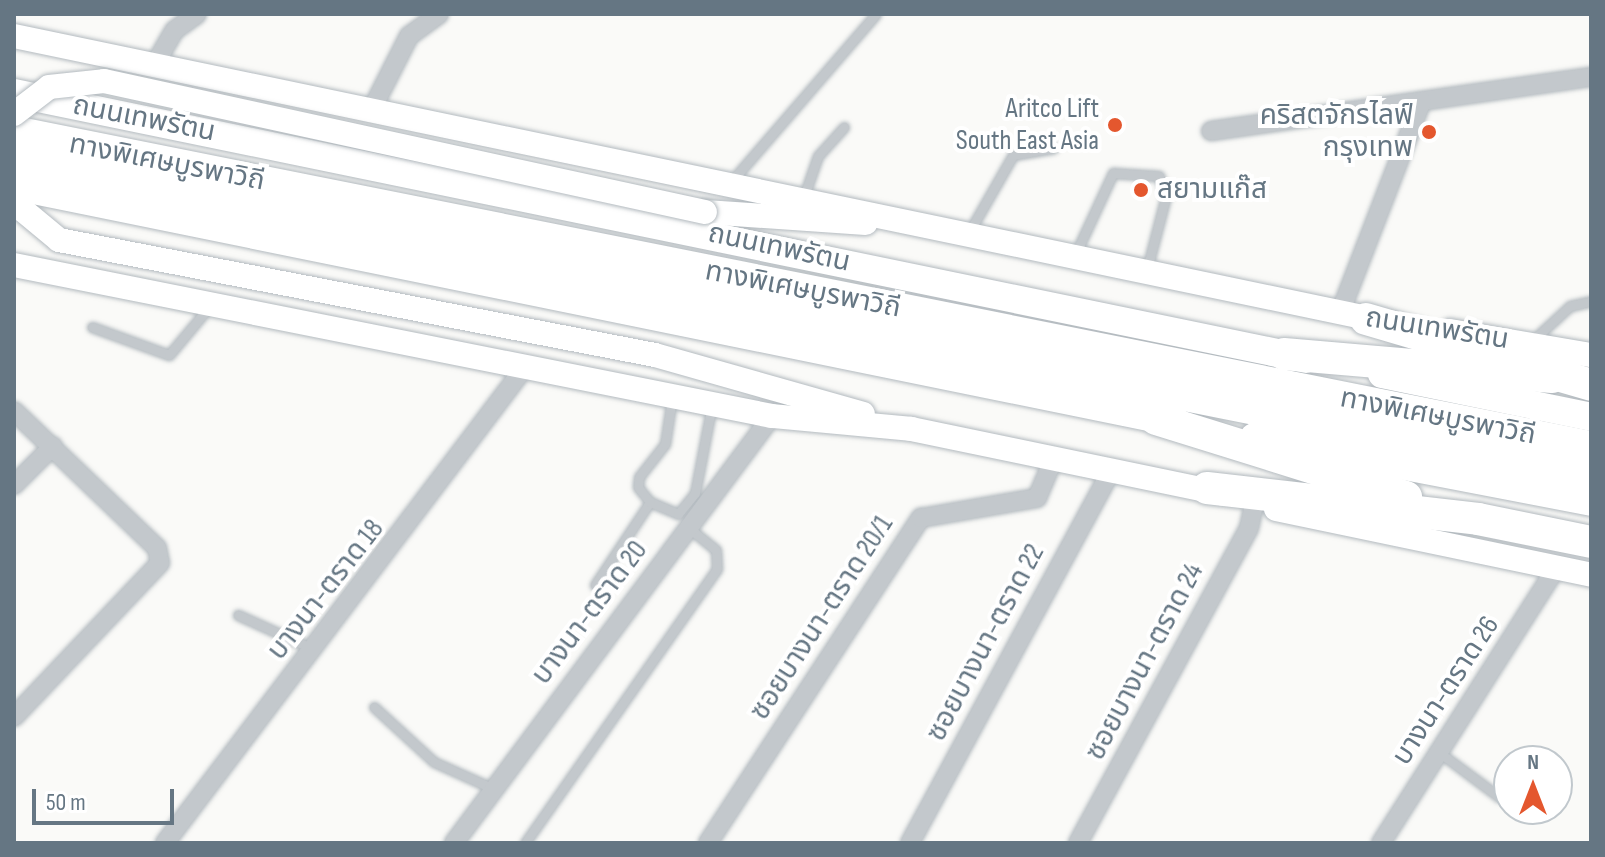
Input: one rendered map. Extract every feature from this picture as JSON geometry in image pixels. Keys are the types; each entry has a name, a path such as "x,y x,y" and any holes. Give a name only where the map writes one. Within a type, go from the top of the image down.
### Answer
{"highway":[{"name":"ถนนเทพรัตน","path":"14,93 1591,417"},
{"name":"ทางพิเศษบูรพาวิถี","path":"14,132 1591,447"},
{"name":"ทางพิเศษบูรพาวิถี","path":"14,161 1591,476"},
{"path":"14,187 1156,419 1591,502"},
{"path":"1353,316 1552,377 1591,385"},
{"path":"1284,354 1552,377"},
{"path":"1156,419 1478,519"},
{"path":"1207,488 1478,519 1591,542"}],"main road":[{"name":"ถนนเทพรัตน","path":"14,36 730,183 1353,316 1591,355"},
{"path":"14,114 49,87 104,81 705,212 760,221 923,225"},
{"path":"14,187 24,211 59,240 655,355 911,429 1207,488 1254,504 1591,575"},
{"path":"14,265 772,416 911,429"}],"street":[{"path":"155,64 175,30 197,14"},
{"path":"372,109 402,47 439,14"},
{"path":"1211,131 1591,77"},
{"path":"1353,316 1422,101"},
{"name":"บางนา-ตราด 18","path":"165,843 315,650 525,367"},
{"path":"14,411 157,548 160,569 14,717"},
{"name":"บางนา-ตราด 20","path":"454,843 772,416"},
{"path":"14,485 53,446"},
{"name":"ซอยบางนา-ตราด 20/1","path":"708,843 921,518 1037,498 1054,458"},
{"name":"ซอยบางนา-ตราด 22","path":"910,843 1112,470"},
{"name":"ซอยบางนา-ตราด 24","path":"1078,843 1249,528 1254,504"},
{"name":"บางนา-ตราด 26","path":"1381,843 1557,567"}],"lane":[{"path":"730,183 876,14"},
{"path":"803,199 818,156 844,127"},
{"path":"967,234 1013,155 1053,148"},
{"path":"1074,257 1113,173 1159,176 1166,196 1146,273"},
{"path":"1530,344 1570,306 1591,301"},
{"path":"92,327 169,355 212,304"},
{"path":"672,395 665,444 639,477 650,502 678,514 695,493 713,403"},
{"path":"595,585 650,502"},
{"path":"525,843 717,569 716,550 688,527"},
{"path":"238,615 315,650"},
{"path":"374,707 434,762 494,789"},
{"path":"1440,753 1493,793"}],"place":[{"name":"Aritco Lift South East Asia","path":"1115,125"},
{"name":"คริสตจักรไลฟ์ กรุงเทพ","path":"1429,132"},
{"name":"สยามแก๊ส","path":"1141,190"}]}
